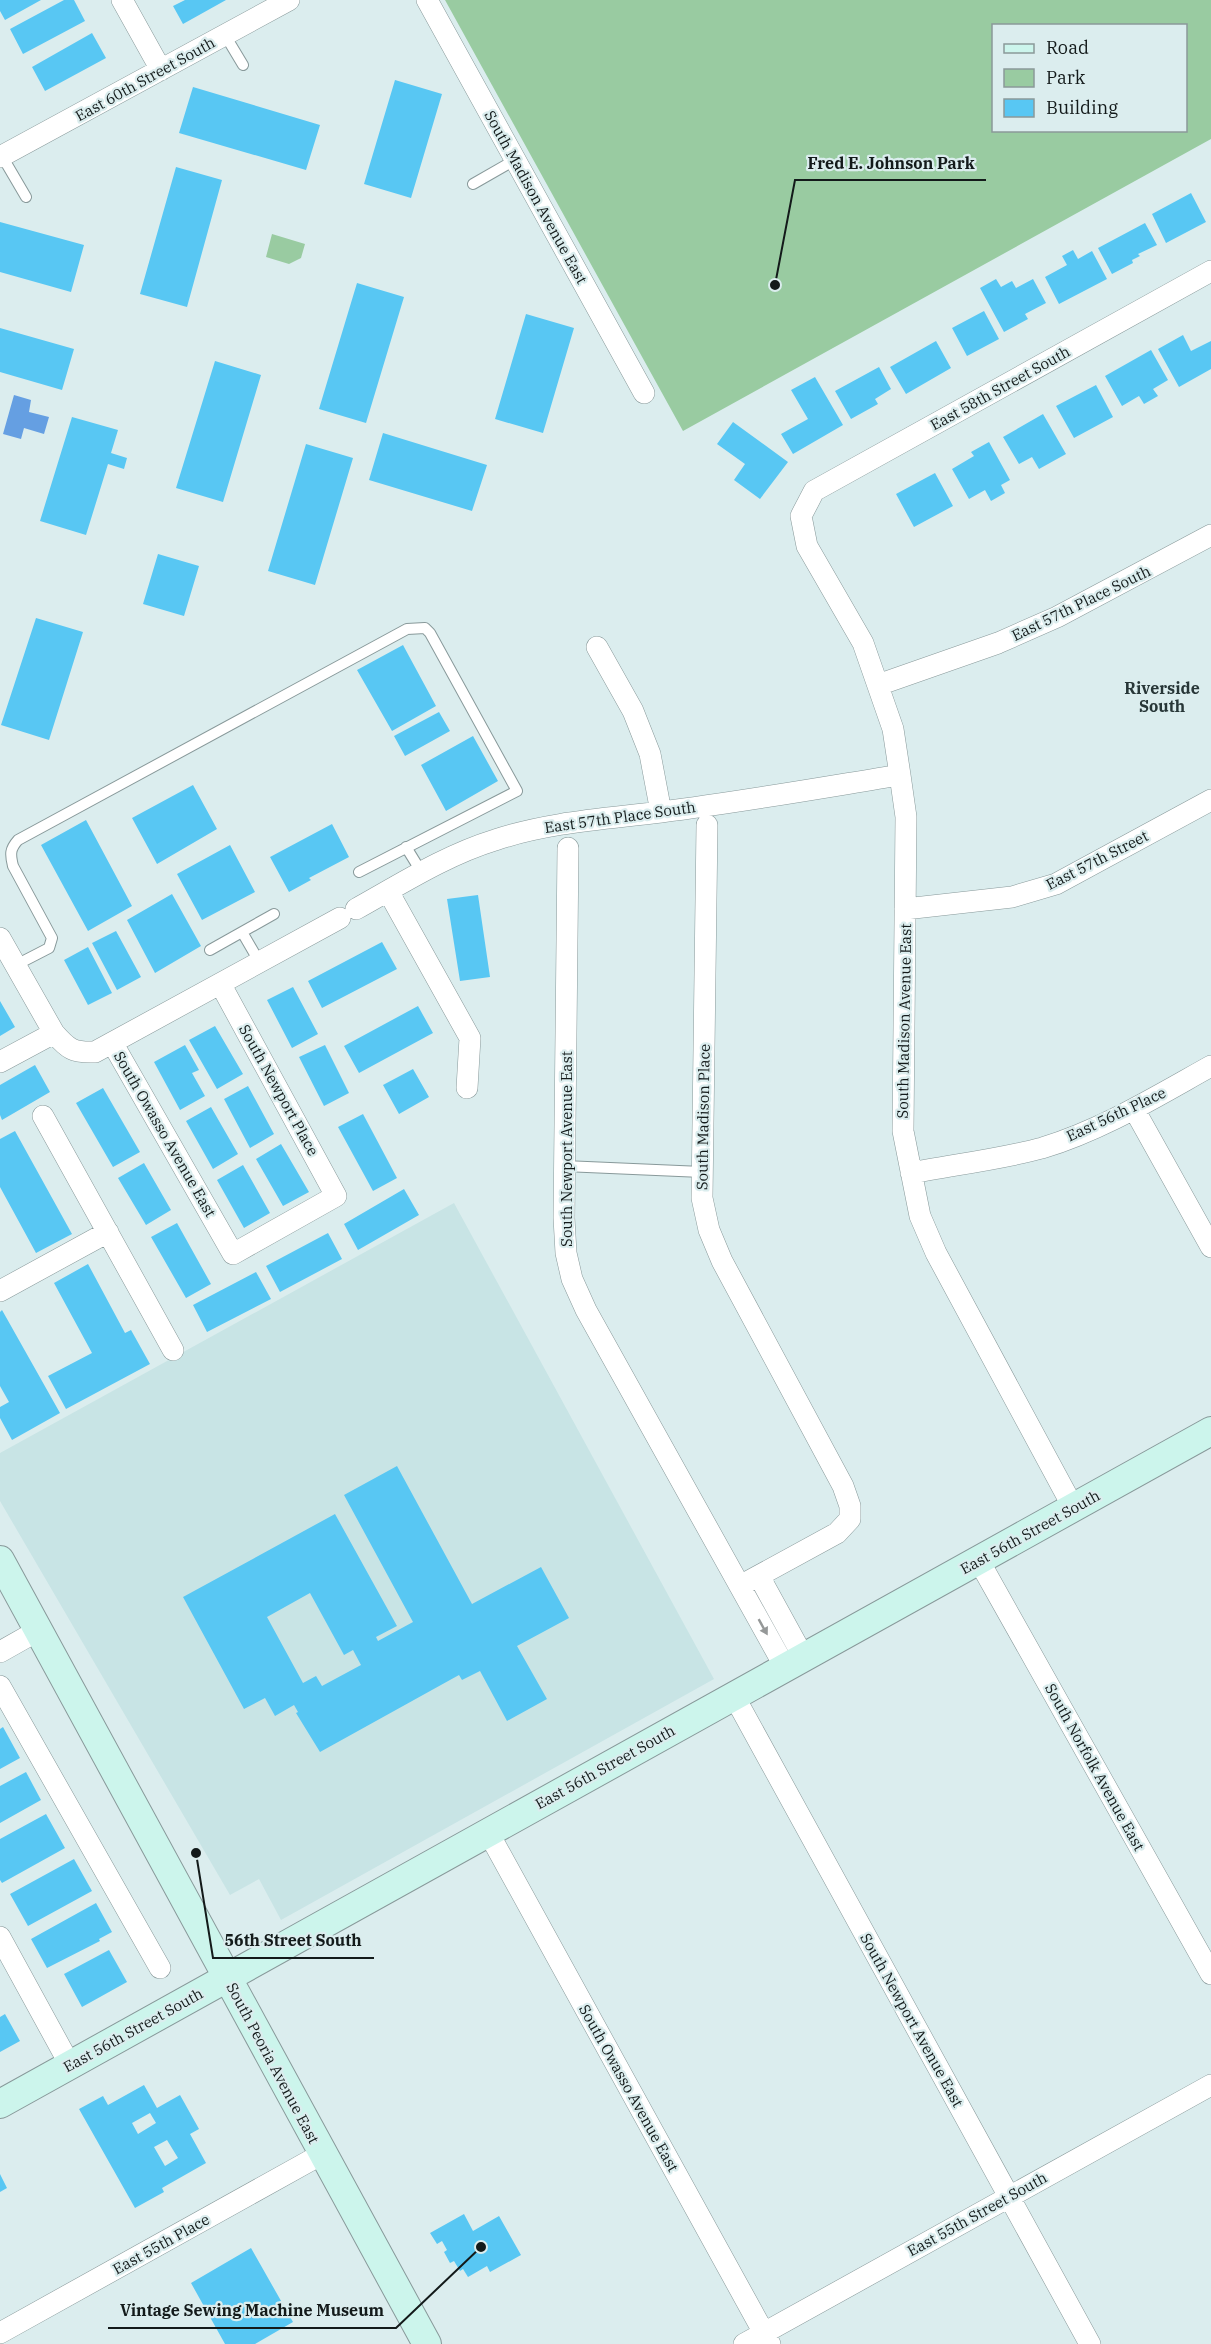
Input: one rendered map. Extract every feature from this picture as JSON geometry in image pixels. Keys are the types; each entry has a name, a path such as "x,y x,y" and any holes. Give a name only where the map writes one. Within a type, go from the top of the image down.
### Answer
{"street":[{"path":"122,0 160,70"},
{"name":"East 60th Street South","path":"1,157 289,0"},
{"name":"South Madison Avenue East","path":"432,2 515,160 644,393"},
{"name":"East 58th Street South","path":"801,516 814,491 1211,271"},
{"name":"South Madison Avenue East","path":"801,516 807,546 855,626 893,729 906,817 903,1131 920,1216 936,1253 1073,1507"},
{"name":"East 57th Place South","path":"878,685 998,643 1057,617 1211,535"},
{"path":"597,647 633,711 650,754 661,812"},
{"name":"East 57th Place South","path":"113,1044 422,873 469,850 523,831 563,823 661,812 900,776"},
{"name":"East 57th Street","path":"905,909 1012,897 1056,884 1211,800"},
{"name":"South Madison Place","path":"707,825 702,1198 709,1230 722,1260 843,1486 850,1506 850,1519 837,1533 759,1576"},
{"name":"South Newport Avenue East","path":"568,848 564,1166 566,1253 572,1279 586,1310 740,1586 795,1663"},
{"path":"388,891 470,1038 467,1088"},
{"name":"South Owasso Avenue East","path":"0,938 54,1033 66,1047 79,1053 95,1052 113,1044 233,1254"},
{"name":"South Newport Place","path":"221,985 336,1196 233,1254"},
{"path":"0,1062 54,1033"},
{"name":"East 56th Place","path":"911,1173 1041,1148 1090,1130 1134,1109 1211,1066"},
{"path":"1134,1109 1211,1247"},
{"path":"43,1116 173,1350"},
{"path":"0,1291 108,1232"},
{"name":"East 56th Street South","path":"0,2104 1211,1431"},
{"name":"South Peoria Avenue East","path":"0,1560 427,2344"},
{"name":"South Norfolk Avenue East","path":"979,1560 1211,1974"},
{"path":"740,1586 759,1576 795,1663"},
{"path":"0,1652 39,1630"},
{"path":"0,1686 160,1968"},
{"name":"South Newport Avenue East","path":"734,1696 1090,2344"},
{"name":"South Owasso Avenue East","path":"488,1832 767,2339"},
{"path":"0,1937 70,2065"},
{"name":"East 55th Street South","path":"744,2344 767,2339 1009,2196 1211,2085"},
{"name":"East 55th Place","path":"0,2333 322,2154"}],"lane":[{"path":"225,35 243,65"},
{"path":"1,157 26,197"},
{"path":"473,184 515,160"},
{"path":"16,965 49,948 52,938 13,866 11,848 18,840 407,629 424,628 430,633 517,791 359,872"},
{"path":"406,847 422,873"},
{"path":"210,950 274,914"},
{"path":"242,932 260,963"},
{"path":"564,1166 702,1172"}],"shaded area":[{"path":"454,1203 714,1679 281,1920 259,1879 230,1895 0,1501 0,1453"}],"green space":[{"path":"445,0 1211,0 1211,139 683,431"},
{"path":"272,234 305,244 301,258 289,264 266,257"}],"water":[{"path":"14,395 31,400 29,412 49,417 44,434 24,428 21,439 3,434"}],"building":[{"path":"0,0 41,0 5,20 0,11"},
{"path":"64,0 74,0 85,21 23,54 10,29"},
{"path":"185,0 226,0 183,24 173,6"},
{"path":"92,33 106,58 45,91 32,67"},
{"path":"395,80 442,94 411,198 364,184"},
{"path":"193,87 320,125 306,170 179,133"},
{"path":"176,167 222,180 187,307 140,294"},
{"path":"1191,193 1206,222 1166,243 1152,214"},
{"path":"0,222 84,245 71,292 0,272"},
{"path":"1145,223 1157,245 1138,254 1140,256 1132,260 1133,263 1112,274 1098,248"},
{"path":"1073,250 1078,259 1092,251 1107,279 1059,304 1045,277 1067,265 1062,256"},
{"path":"996,279 1001,287 1012,281 1016,288 1033,279 1046,303 1025,314 1028,319 1004,332 980,288"},
{"path":"357,283 404,297 366,423 319,409"},
{"path":"984,311 999,339 967,356 952,328"},
{"path":"526,314 574,328 543,433 495,419"},
{"path":"0,328 74,349 62,390 0,372"},
{"path":"1183,335 1191,351 1211,341 1211,369 1179,387 1158,349"},
{"path":"936,341 951,368 906,394 890,367"},
{"path":"1151,350 1168,380 1153,389 1158,396 1144,404 1139,396 1122,406 1105,376"},
{"path":"215,361 261,375 223,502 176,488"},
{"path":"879,367 891,389 875,399 878,404 851,419 835,391"},
{"path":"815,377 843,425 793,454 781,434 808,419 791,390"},
{"path":"1096,385 1113,417 1074,438 1056,406"},
{"path":"1043,414 1066,454 1039,469 1032,457 1019,464 1003,437"},
{"path":"72,417 118,430 111,453 127,458 124,469 108,464 86,535 40,521"},
{"path":"733,422 788,462 760,499 734,480 745,464 717,444"},
{"path":"383,433 487,465 472,511 369,480"},
{"path":"989,442 1010,480 1001,485 1005,493 991,501 985,490 969,499 952,469 974,456 971,452"},
{"path":"306,444 353,458 315,585 268,571"},
{"path":"935,473 953,506 914,527 896,494"},
{"path":"158,554 199,566 184,616 143,604"},
{"path":"36,618 83,632 49,740 1,725"},
{"path":"403,645 436,706 392,731 357,670"},
{"path":"439,712 450,731 405,756 394,736"},
{"path":"473,736 498,781 446,811 421,765"},
{"path":"193,785 217,829 157,864 132,818"},
{"path":"86,820 132,906 88,931 41,845"},
{"path":"332,824 349,857 309,878 311,880 289,892 270,857"},
{"path":"230,845 255,892 202,920 177,874"},
{"path":"172,894 201,946 155,973 127,920"},
{"path":"478,895 490,977 460,981 447,899"},
{"path":"116,931 141,977 117,990 92,943"},
{"path":"382,942 397,969 322,1008 308,981"},
{"path":"88,947 112,993 88,1005 64,960"},
{"path":"293,987 318,1034 292,1048 267,1000"},
{"path":"0,1001 15,1027 0,1036"},
{"path":"418,1006 433,1033 359,1073 344,1046"},
{"path":"215,1026 243,1074 217,1089 189,1040"},
{"path":"185,1045 199,1070 192,1073 205,1096 180,1110 154,1062"},
{"path":"325,1045 349,1093 324,1106 299,1057"},
{"path":"35,1065 50,1092 2,1120 0,1085"},
{"path":"413,1069 429,1097 399,1114 383,1085"},
{"path":"248,1086 274,1134 250,1148 224,1099"},
{"path":"103,1088 140,1152 113,1167 76,1103"},
{"path":"211,1107 238,1154 213,1169 186,1121"},
{"path":"363,1114 397,1178 373,1191 338,1127"},
{"path":"15,1131 72,1234 36,1253 0,1187 0,1139"},
{"path":"281,1144 309,1192 283,1206 256,1159"},
{"path":"144,1163 171,1210 146,1225 118,1178"},
{"path":"243,1165 270,1213 244,1228 217,1180"},
{"path":"404,1189 419,1215 358,1250 344,1224"},
{"path":"177,1223 211,1284 186,1298 151,1237"},
{"path":"328,1233 342,1259 280,1292 266,1266"},
{"path":"88,1264 125,1333 131,1330 150,1364 66,1409 48,1376 92,1353 54,1283"},
{"path":"256,1272 271,1299 207,1332 193,1305"},
{"path":"2,1310 60,1413 12,1440 0,1418 0,1407 9,1402 0,1386 0,1312"},
{"path":"397,1466 472,1604 541,1567 569,1618 517,1646 547,1699 507,1721 480,1671 462,1680 459,1675 320,1752 296,1713 298,1712 294,1705 275,1716 265,1698 244,1709 183,1597 335,1514 397,1626 376,1637 378,1641 413,1622 344,1495","holes":["310,1593 344,1655 353,1650 361,1665 322,1686 316,1676 303,1683 267,1617"]},
{"path":"3,1727 20,1758 0,1769 0,1729"},
{"path":"26,1772 41,1800 0,1823 0,1786"},
{"path":"46,1814 65,1848 2,1883 0,1880 0,1839"},
{"path":"74,1859 92,1891 28,1926 10,1894"},
{"path":"96,1903 112,1932 99,1939 100,1941 47,1968 31,1939"},
{"path":"109,1950 127,1982 82,2007 64,1974"},
{"path":"5,2014 20,2041 0,2052 0,2017"},
{"path":"144,2085 157,2108 180,2095 199,2129 190,2134 206,2163 162,2188 164,2192 135,2208 79,2109 103,2096 108,2105","holes":["150,2113 156,2123 138,2134 132,2123","167,2140 178,2158 165,2166 154,2147"]},
{"path":"0,2174 7,2188 0,2192"},
{"path":"464,2214 473,2231 499,2216 521,2255 490,2272 487,2266 468,2277 463,2269 460,2271 454,2261 450,2263 444,2252 447,2250 442,2241 437,2244 430,2233"},
{"path":"251,2248 293,2322 255,2344 225,2344 191,2283"}],"place":[{"name":"Fred E. Johnson Park","path":"775,285"},
{"name":"56th Street South","path":"196,1853"},
{"name":"Vintage Sewing Machine Museum","path":"481,2247"}],"district":[{"name":"Riverside South","path":"1162,697"}]}
